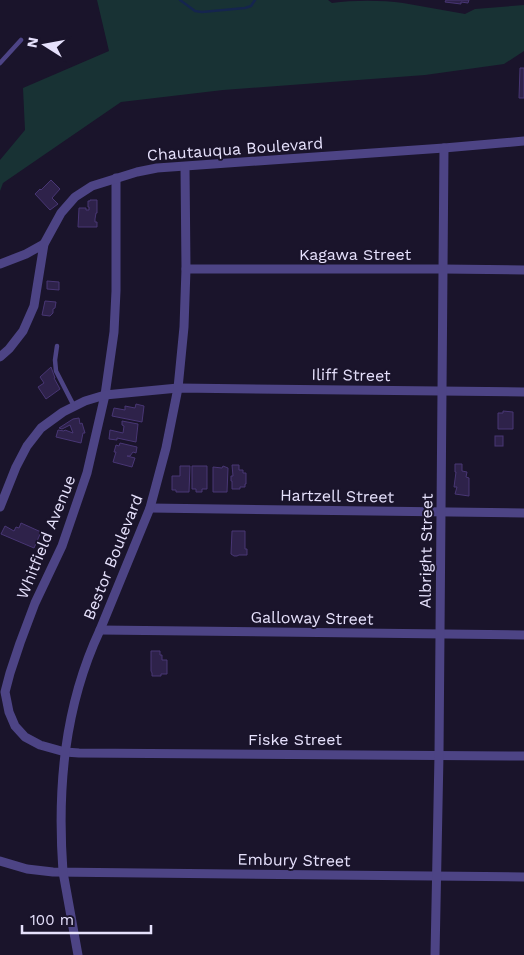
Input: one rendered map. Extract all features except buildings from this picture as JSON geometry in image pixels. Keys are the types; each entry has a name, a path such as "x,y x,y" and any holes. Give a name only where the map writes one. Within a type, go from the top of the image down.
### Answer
{"street":[{"name":"Chautauqua Boulevard","path":"0,357 23,331 34,306 44,244 61,213 75,197 92,186 157,168 524,141"},
{"name":"Albright Street","path":"435,955 439,755 444,148"},
{"name":"Bestor Boulevard","path":"78,955 63,872 60,809 65,752 71,714 80,679 150,508 166,448 178,388 184,327 186,269 185,167"},
{"name":"Whitfield Avenue","path":"65,752 40,745 25,737 16,726 9,712 5,692 20,643 35,603 62,546 87,473 105,395 114,332 116,178"},
{"path":"0,264 26,254 44,244"},
{"name":"Kagawa Street","path":"186,269 524,270"},
{"name":"Iliff Street","path":"0,507 16,467 27,446 42,428 74,406 105,395 178,388 524,392"},
{"name":"Hartzell Street","path":"150,508 524,513"},
{"name":"Galloway Street","path":"100,630 524,635"},
{"name":"Fiske Street","path":"65,752 524,756"},
{"name":"Embury Street","path":"0,861 27,869 53,872 524,877"}],"lane":[{"path":"0,63 21,40"},
{"path":"57,346 56,371 74,406"}],"green space":[{"path":"97,0 328,0 332,3 377,1 403,3 465,14 475,9 524,5 524,51 504,64 425,75 223,90 121,102 3,183 0,191 0,160 25,130 23,88 109,51"}],"waterway":[{"path":"180,0 195,11 202,12 245,8 251,6 255,0"}]}
